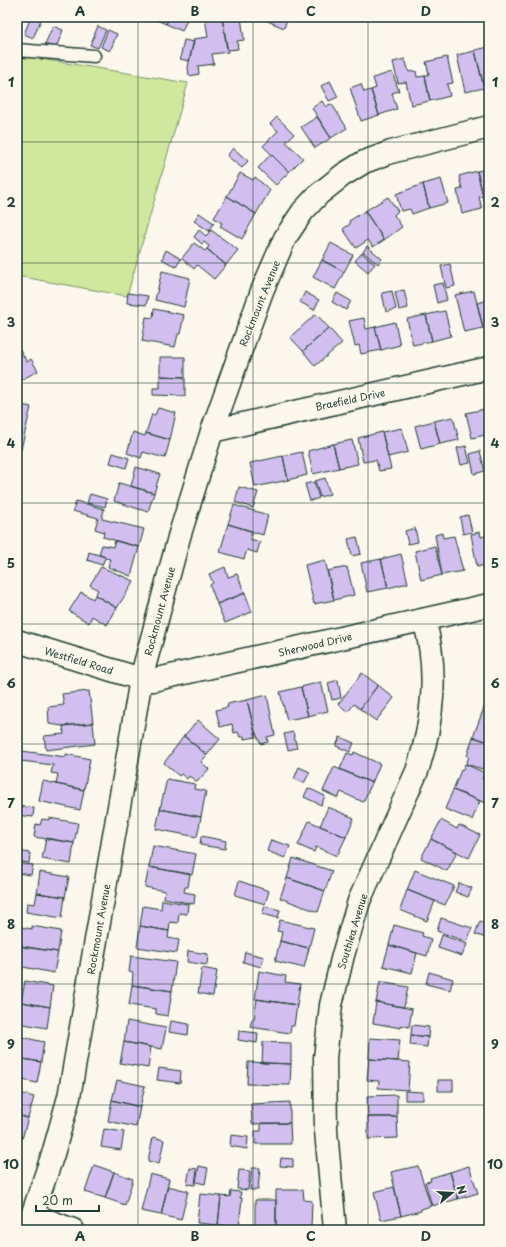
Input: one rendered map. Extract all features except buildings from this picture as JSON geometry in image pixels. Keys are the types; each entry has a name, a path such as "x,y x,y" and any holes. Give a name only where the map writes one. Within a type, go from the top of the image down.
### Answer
{"street":[{"name":"Rockmount Avenue","path":"30,1223 53,1154 69,1097 141,679 179,537 212,430 262,291 285,238 303,211 319,194 343,175 364,162 391,152 489,127"},
{"name":"Braefield Drive","path":"212,430 489,368"},
{"name":"Sherwood Drive","path":"141,679 153,680 489,605"},
{"name":"Southlea Avenue","path":"336,1230 326,1131 325,1058 331,1005 343,955 359,901 417,771 424,750 430,720 432,660 424,620"},
{"name":"Westfield Road","path":"17,641 141,679"},
{"path":"30,1223 73,1230"}],"lane":[{"path":"17,50 94,56"}],"green space":[{"path":"17,55 188,83 127,296 17,276"}]}
